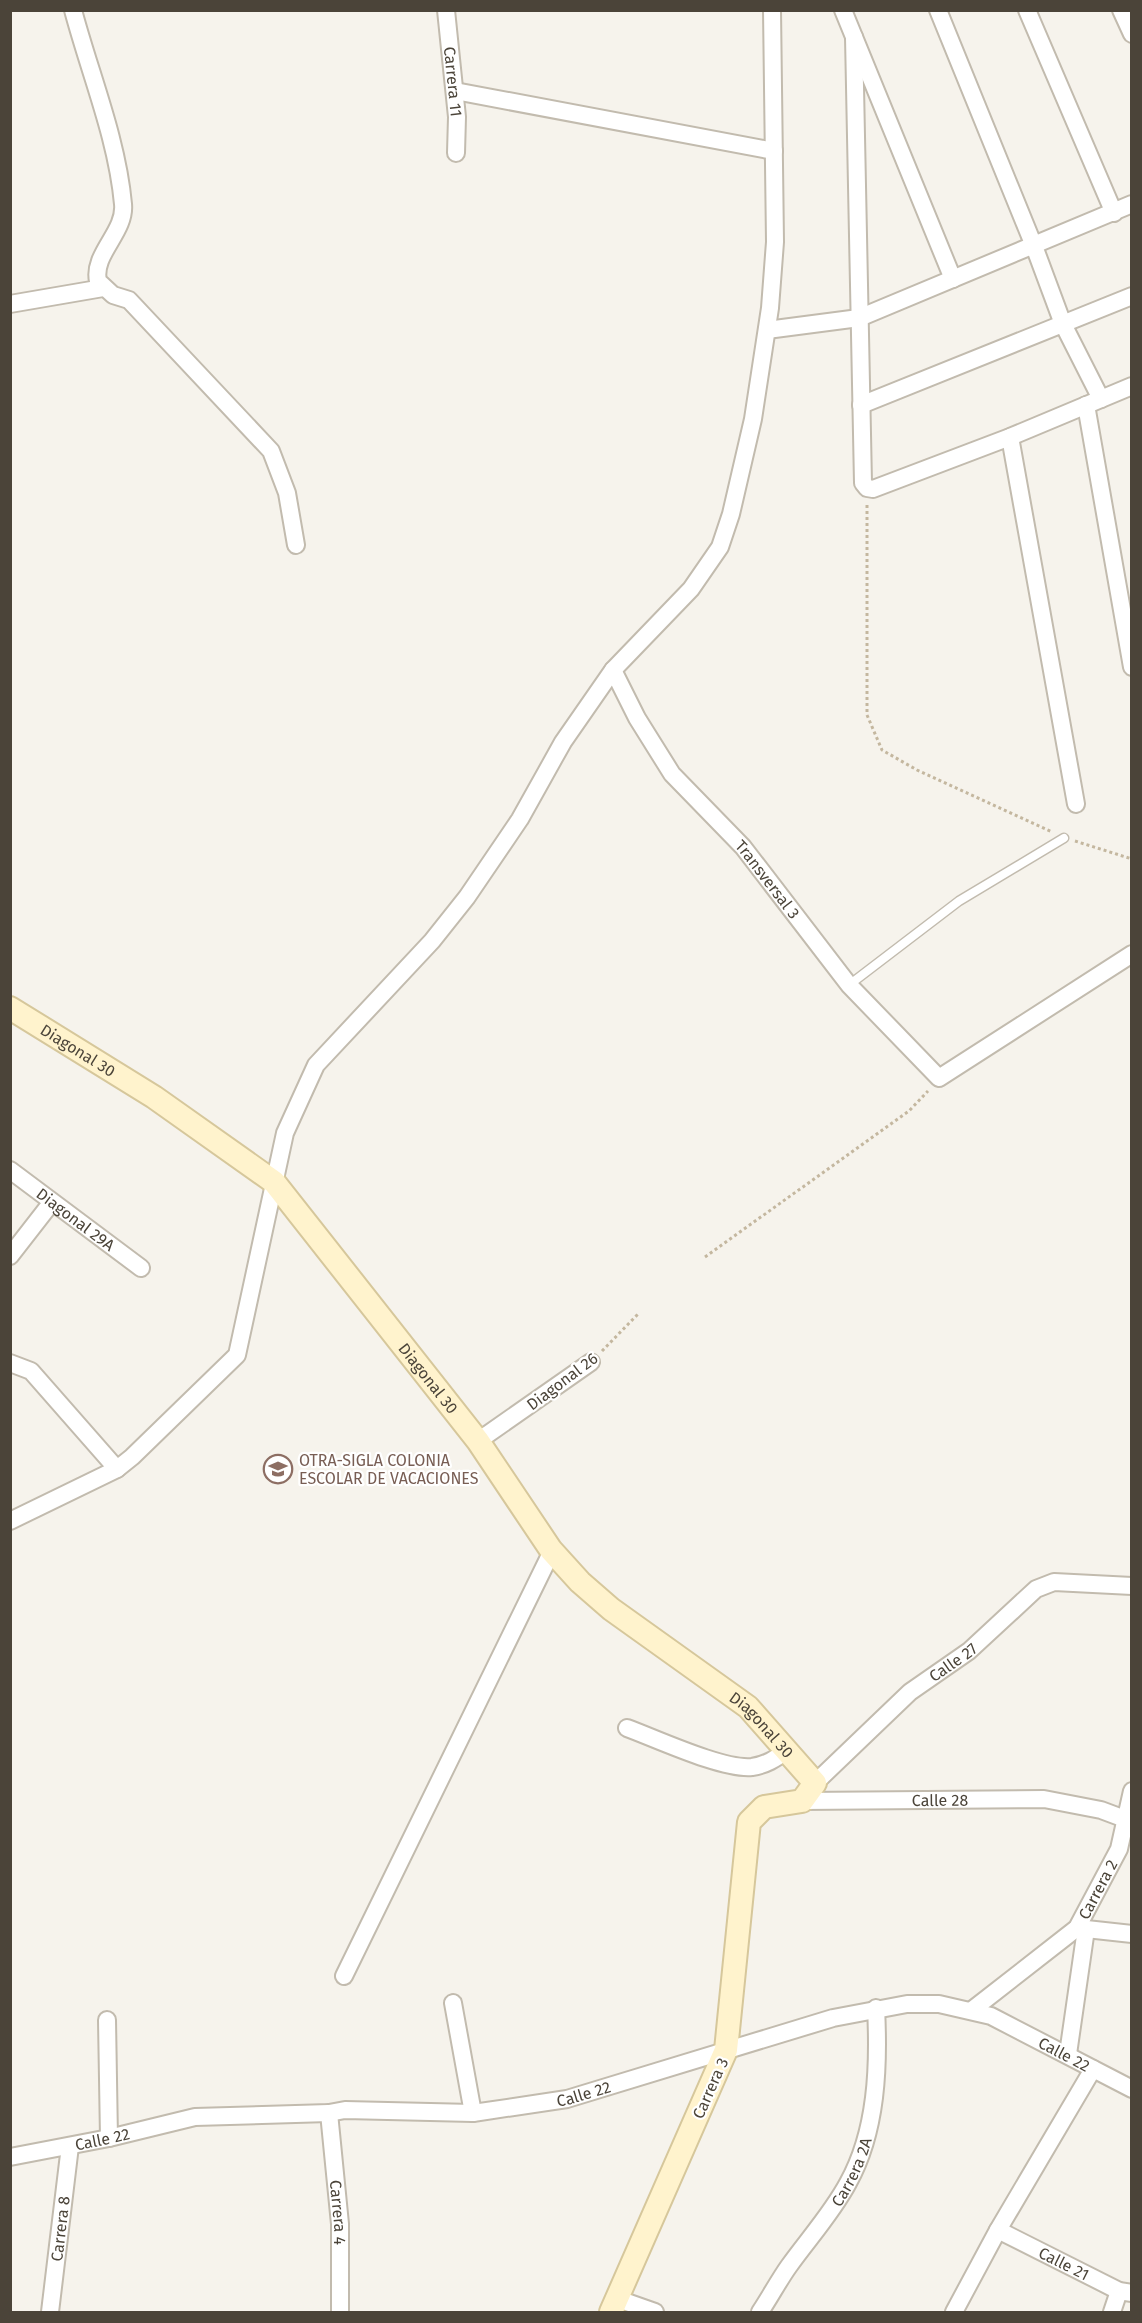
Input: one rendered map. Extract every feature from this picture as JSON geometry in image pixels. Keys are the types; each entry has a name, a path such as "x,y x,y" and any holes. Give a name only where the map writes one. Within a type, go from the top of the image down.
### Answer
{"street":[{"path":"73,10 112,145 124,206 119,226 98,266 97,274 103,288"},
{"name":"Carrera 11","path":"446,10 455,91 456,153"},
{"path":"10,1521 117,1469 237,1355 285,1133 316,1065 432,941 467,897 520,819 563,742 613,670 692,589 720,547 731,514 753,419 767,330 775,243 772,10"},
{"path":"843,10 953,279"},
{"path":"938,10 1034,246 1094,402 1129,635 1131,667"},
{"path":"1027,10 1114,213"},
{"path":"1121,10 1131,34"},
{"path":"854,37 862,483 867,488 873,489 1010,437 1131,386"},
{"path":"455,91 774,151"},
{"path":"767,330 859,318 1131,204"},
{"path":"10,304 103,288 129,300 271,451 287,493 296,545"},
{"path":"861,405 1131,296"},
{"path":"1010,437 1076,804"},
{"name":"Transversal 3","path":"613,670 637,718 672,774 743,847 849,985 939,1078"},
{"path":"939,1078 1131,954"},
{"name":"Diagonal 30","path":"10,1008 154,1097 274,1182 478,1441 552,1551 580,1582 611,1610 748,1707 786,1752 808,1792"},
{"name":"Diagonal 29A","path":"10,1170 141,1268"},
{"path":"10,1256 51,1202"},
{"name":"Diagonal 26","path":"478,1441 591,1362"},
{"path":"10,1363 31,1371 117,1469"},
{"path":"344,1977 552,1551"},
{"name":"Calle 27","path":"808,1792 910,1692 969,1651 1036,1589 1054,1582 1131,1586"},
{"path":"627,1728 728,1765 751,1767 772,1762 786,1752"},
{"name":"Carrera 2","path":"972,2010 1082,1929 1125,1851 1125,1819 1131,1791"},
{"name":"Calle 28","path":"755,1813 764,1807 808,1792 1044,1799 1101,1810 1125,1819"},
{"name":"Carrera 3","path":"615,2306 726,2050 746,1832 755,1813"},
{"path":"1068,2054 1082,1929 1131,1934"},
{"path":"453,2003 473,2113"},
{"name":"Calle 22","path":"10,2157 108,2138 195,2117 329,2113 345,2110 473,2113 567,2099 726,2050 876,2008 907,2004 939,2004 991,2016 1068,2054 1131,2089"},
{"name":"Carrera 2A","path":"760,2313 788,2267 849,2182 862,2148 874,2100 878,2053 876,2008"},
{"path":"107,2020 108,2138"},
{"path":"954,2313 998,2230 1093,2069"},
{"name":"Carrera 4","path":"329,2113 340,2224 340,2313"},
{"name":"Carrera 8","path":"50,2313 70,2146"},
{"name":"Calle 21","path":"998,2230 1125,2292"},
{"path":"1112,2313 1125,2292"},
{"path":"615,2306 655,2313"}],"lane":[{"path":"849,985 959,902 1065,837"}],"path":[{"path":"867,488 867,715 882,750 917,771 1065,837 1131,858"},
{"path":"705,1257 909,1111 939,1078"},
{"name":"Diagonal 26","path":"591,1362 639,1313"}],"place":[{"name":"OTRA-SIGLA COLONIA ESCOLAR DE VACACIONES","path":"278,1469"}]}
